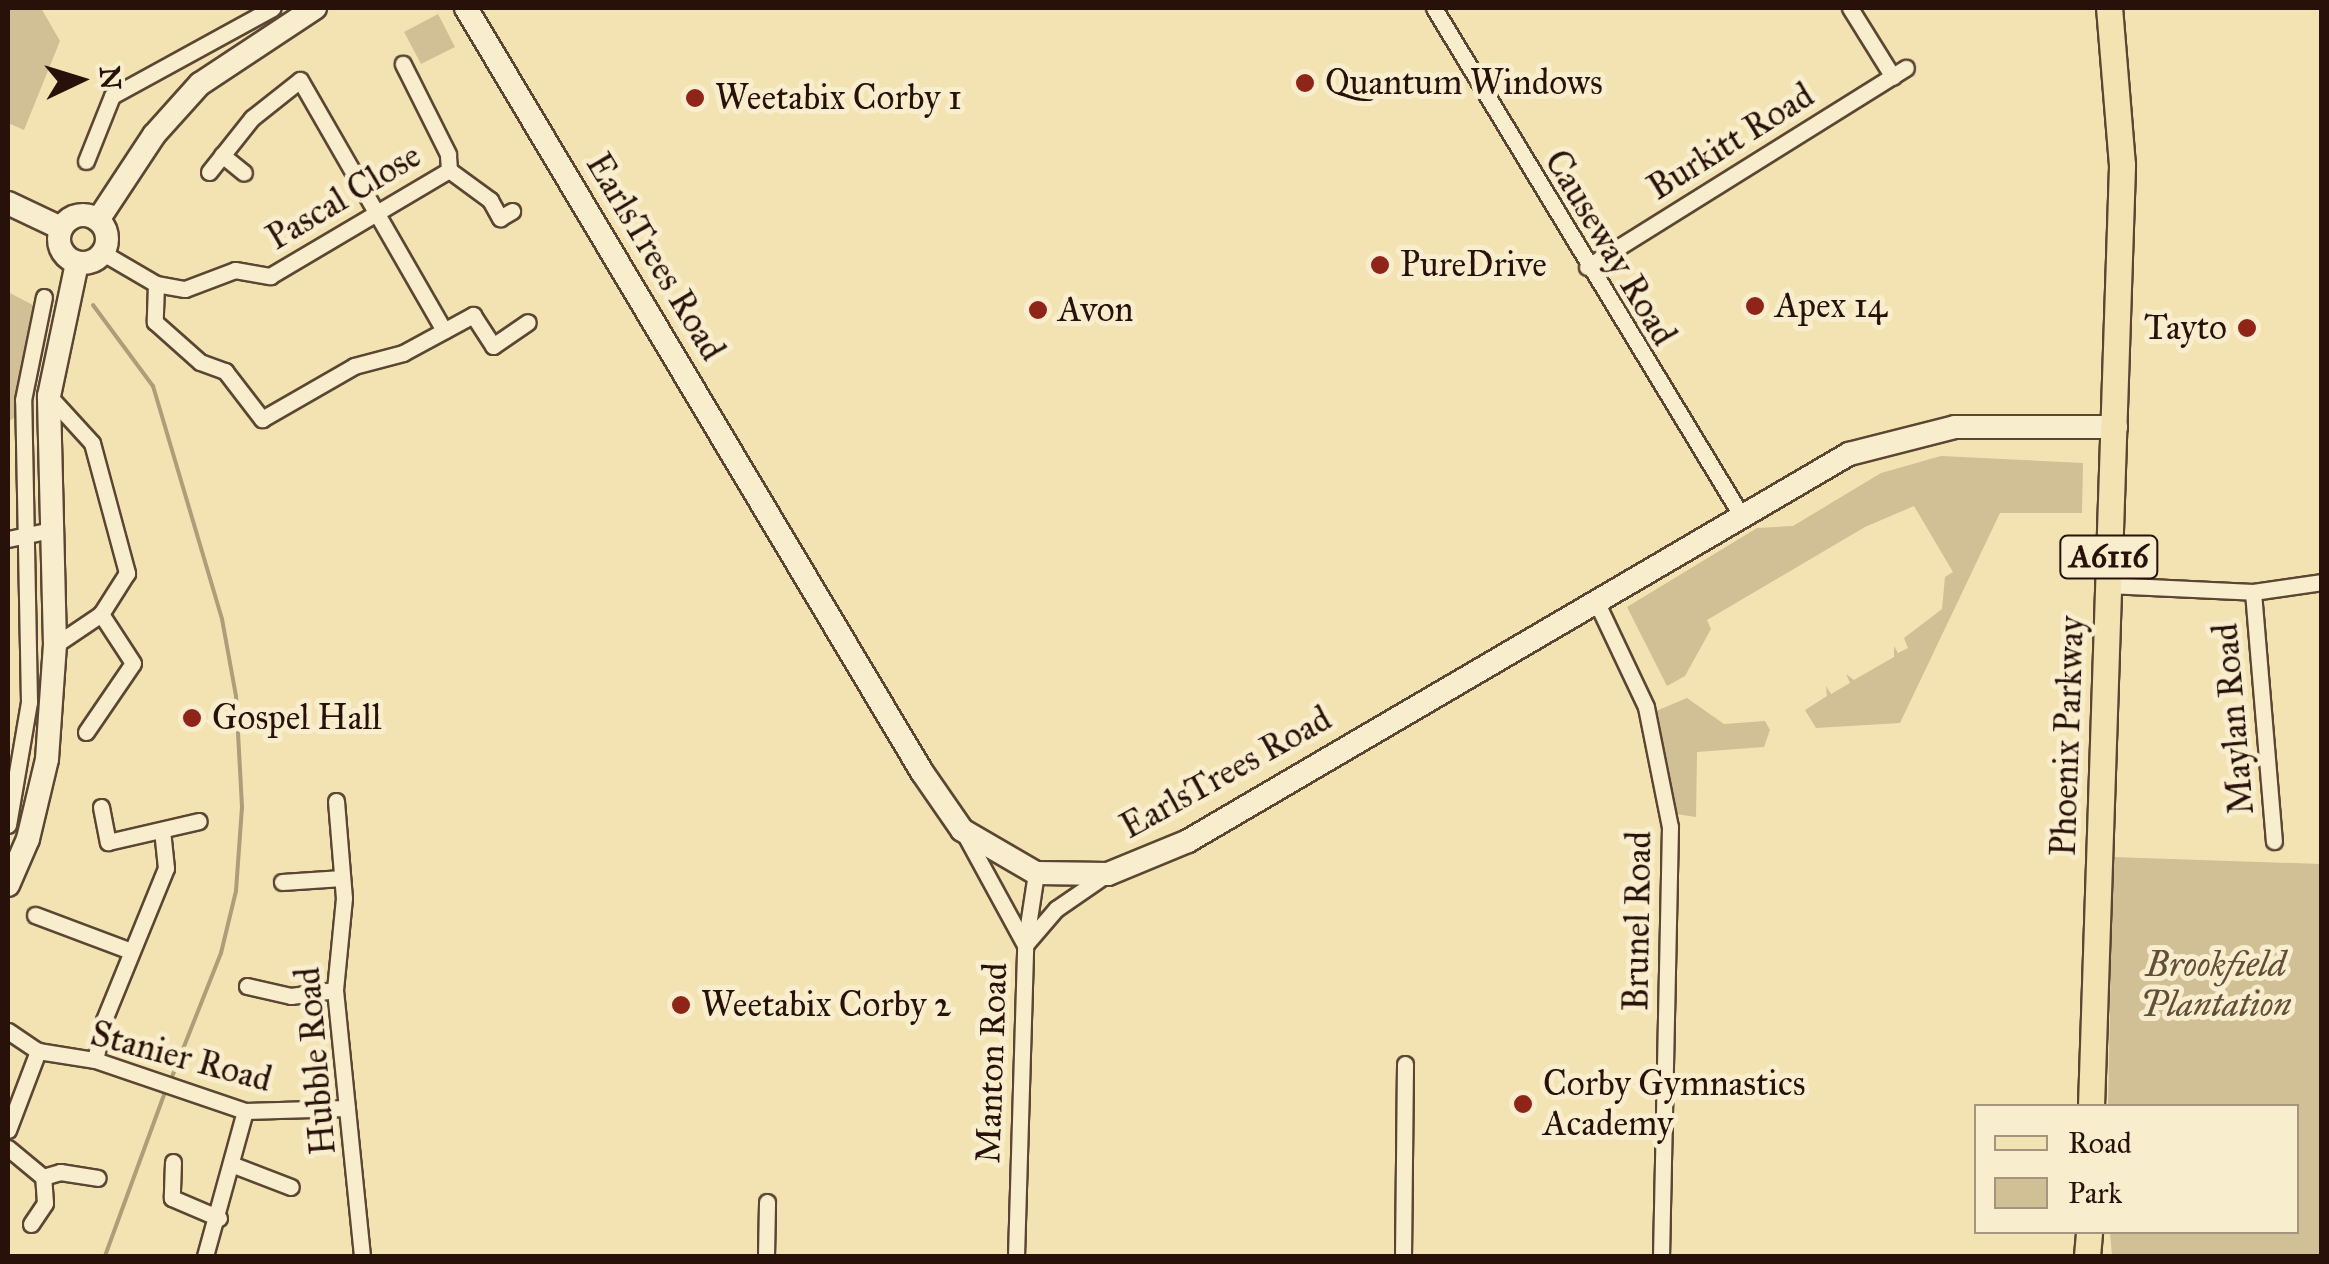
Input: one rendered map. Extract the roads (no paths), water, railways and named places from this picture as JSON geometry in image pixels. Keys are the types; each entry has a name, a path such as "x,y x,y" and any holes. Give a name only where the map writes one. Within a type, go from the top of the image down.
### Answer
{"main road":[{"name":"Phoenix Parkway","path":"2092,1104 2122,165 2109,8"}],"street":[{"path":"86,161 112,96 274,8"},
{"path":"98,220 154,136 200,84 315,8"},
{"name":"EarlsTrees Road","path":"466,8 962,830 1036,873 1108,874 1188,841 1849,454 1955,427 2116,427"},
{"name":"Causeway Road","path":"1434,8 1587,267 1741,515"},
{"name":"Burkitt Road","path":"1587,267 1899,73 1850,8"},
{"name":"Pascal Close","path":"403,64 448,154 449,170"},
{"path":"209,172 252,118 317,70"},
{"path":"300,80 444,330"},
{"path":"222,155 244,173"},
{"name":"Pascal Close","path":"156,284 186,289 235,270 270,276 449,170"},
{"name":"Pascal Close","path":"449,170 490,200 500,218"},
{"path":"8,203 61,228"},
{"path":"61,228 81,215 98,220 107,235 103,253"},
{"path":"61,228 59,246 77,263"},
{"path":"103,253 156,284 155,322 200,362 225,371 262,419 354,366 403,353 472,315 493,346 528,322"},
{"path":"77,263 103,253"},
{"path":"8,885 13,857 47,759 55,646 49,396 77,263"},
{"path":"8,826 29,702 23,400 44,297"},
{"path":"49,396 92,443 127,573 101,614 55,646"},
{"path":"8,540 25,531 51,530"},
{"path":"2107,585 2253,592 2322,582"},
{"name":"Maylan Road","path":"2253,592 2274,841"},
{"name":"Brunel Road","path":"1596,601 1646,707 1670,827 1661,1256"},
{"path":"86,732 133,663 101,614"},
{"name":"Hubble Road","path":"336,801 342,878 335,990 366,1254"},
{"path":"101,806 108,842 199,821"},
{"path":"962,830 1025,946 1056,909 1108,874"},
{"path":"95,1060 131,951 166,868 162,832"},
{"name":"Manton Road","path":"1016,1256 1025,946 1036,873"},
{"path":"282,882 342,878"},
{"path":"35,915 131,951"},
{"path":"247,986 291,996 335,990"},
{"name":"Stanier Road","path":"8,1030 38,1052 95,1060 146,1074 246,1111 347,1108"},
{"path":"8,1130 26,1098 38,1052"},
{"path":"1403,1256 1406,1064"},
{"path":"206,1256 246,1111"},
{"path":"8,1148 44,1177"},
{"path":"173,1162 172,1198 218,1218"},
{"path":"231,1164 292,1187"},
{"path":"44,1177 60,1172 98,1178"},
{"path":"32,1224 44,1204 44,1177"},
{"path":"766,1202 766,1256"}],"waterway":[{"path":"93,305 153,386 222,619 236,696 242,807 236,891 221,953 171,1079"},
{"path":"105,1256 167,1087"}],"place":[{"name":"Quantum Windows","path":"1305,83"},
{"name":"Weetabix Corby 1","path":"695,98"},
{"name":"PureDrive","path":"1380,265"},
{"name":"Apex 14","path":"1755,306"},
{"name":"Avon","path":"1038,310"},
{"name":"Tayto","path":"2247,328"},
{"name":"Gospel Hall","path":"192,718"},
{"name":"Weetabix Corby 2","path":"681,1005"},
{"name":"Corby Gymnastics Academy","path":"1523,1104"}],"park label":[{"name":"Brookfield Plantation","path":"2216,985"}]}
